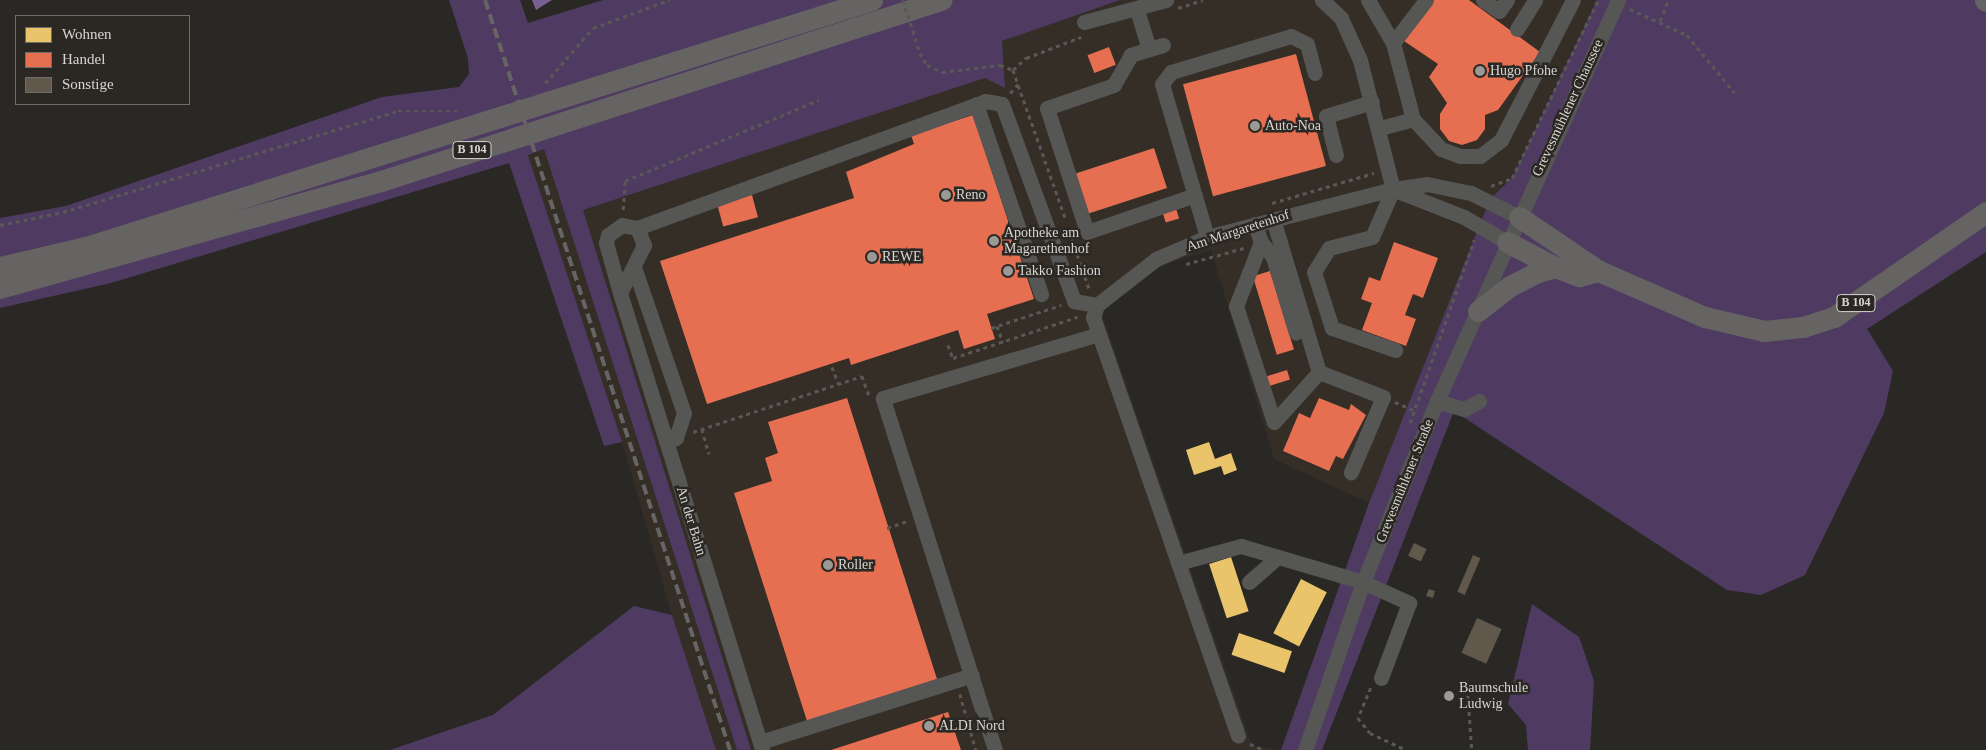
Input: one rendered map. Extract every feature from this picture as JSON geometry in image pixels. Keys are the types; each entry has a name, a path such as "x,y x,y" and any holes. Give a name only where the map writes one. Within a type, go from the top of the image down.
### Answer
{"highway":[{"name":"B 104","path":"0,266 86,247 872,0"},
{"name":"B 104","path":"0,288 381,181 941,0"},
{"name":"B 104","path":"1519,217 1599,272 1675,306 1742,328 1802,327 1834,317 1866,297 1986,212"},
{"path":"1508,242 1554,267 1579,276 1599,272"},
{"path":"1478,312 1522,278 1554,267"}],"street":[{"path":"1084,22 1137,10 1166,0"},
{"path":"1322,0 1341,18 1380,128 1393,189 1372,237 1329,248 1314,272 1332,328 1395,350"},
{"path":"1368,0 1393,43 1413,119 1441,148 1480,156 1502,140 1573,0"},
{"path":"1393,43 1426,0"},
{"path":"1482,0 1499,11 1507,0"},
{"path":"1518,28 1535,0"},
{"name":"Grevesmühlener Chaussee","path":"1519,217 1618,2"},
{"path":"1137,10 1156,47 1131,55 1114,85 1047,108 1087,232 1195,195"},
{"path":"1207,237 1162,84 1171,72 1291,36 1307,44 1315,73"},
{"path":"1336,155 1326,116 1372,102"},
{"path":"976,104 1041,294"},
{"path":"622,225 637,228 976,104 1002,104 1074,301 1097,305 1093,318 1178,563 1243,736"},
{"path":"1380,128 1413,119"},
{"name":"Am Margaretenhof","path":"1097,305 1156,259 1207,237 1393,189 1426,184 1471,193 1519,217"},
{"path":"1393,189 1464,217 1508,242"},
{"name":"Grevesmühlener Straße","path":"1304,750 1363,582 1437,401 1519,217"},
{"path":"1018,227 1044,219"},
{"path":"1273,219 1319,372"},
{"path":"1255,224 1261,242 1273,256 1296,333"},
{"name":"An der Bahn","path":"622,225 608,235 606,243 620,293 671,440 761,746"},
{"path":"620,293 635,270 644,244 637,228"},
{"path":"1261,242 1236,306 1274,422 1319,372"},
{"path":"635,270 684,413 671,440"},
{"path":"994,750 884,398 1099,334"},
{"path":"1319,372 1383,396 1351,472"},
{"path":"1437,401 1464,409 1479,401"},
{"path":"1178,563 1241,546 1363,582 1408,603 1381,678"},
{"path":"1249,582 1278,557"},
{"path":"761,746 972,675"}],"path":[{"path":"536,89 593,28 669,0"},
{"path":"903,0 920,53 927,65 942,72 1000,65 1013,70 1067,224"},
{"path":"1495,185 1512,178 1598,0"},
{"path":"1660,21 1668,0"},
{"path":"1618,2 1687,35 1735,93"},
{"path":"1013,70 1026,58 1081,39 1084,22"},
{"path":"622,225 626,181 819,100"},
{"path":"0,225 64,212 398,111 461,111"},
{"path":"1070,234 1097,305"},
{"path":"1180,265 1261,242"},
{"path":"948,345 953,358 1080,316 1074,301 991,328"},
{"path":"997,326 1003,342"},
{"path":"832,367 839,384"},
{"path":"671,440 862,376"},
{"path":"1383,396 1415,411"},
{"path":"702,429 709,454"},
{"path":"887,528 908,520"},
{"path":"1381,678 1367,692 1358,718 1370,733 1406,750"},
{"path":"1467,680 1472,750"},
{"path":"1243,736 1252,745"}],"shaded area":[{"path":"449,0 520,0 528,23 603,0 1120,0 1002,41 1005,88 985,78 583,210 751,750 737,750 544,149 528,155 622,442 604,446 509,163 111,283 0,308 0,218 66,206 382,97 459,87 469,74 468,58"},
{"path":"532,0 552,0 536,10"},
{"path":"1120,0 1597,0 1512,178 1490,199 1369,503 1274,459 1211,250 1163,265 1105,305 1103,317 1252,745 1276,750 751,750 582,210 985,78 1005,88 1002,41"},
{"path":"1597,0 1986,0 1986,252 1867,329 1893,371 1884,413 1805,575 1761,595 1727,590 1454,411 1322,750 1281,750 1369,503 1490,199 1512,178"},
{"path":"544,149 737,750 716,750 672,615 622,442 528,155"},
{"path":"1532,604 1579,637 1594,681 1590,750 1528,750 1526,725 1508,704"},
{"path":"634,606 672,615 716,750 390,750 493,715"}],"building: Wohnen":[{"path":"1209,442 1215,459 1231,453 1237,470 1224,475 1221,466 1194,475 1186,450"},
{"path":"1231,557 1249,611 1227,618 1209,564"},
{"path":"1301,579 1327,592 1299,647 1273,633"},
{"path":"1239,633 1292,651 1284,673 1232,655"}],"building: Handel":[{"name":"Hugo Pfohe","path":"1434,0 1469,0 1540,52 1498,110 1485,115 1485,129 1477,140 1462,145 1449,141 1440,129 1440,114 1447,103 1429,77 1438,64 1404,41"},
{"path":"1109,47 1116,65 1094,73 1088,55"},
{"name":"Auto-Noa","path":"1296,54 1326,166 1213,196 1183,84"},
{"path":"973,115 1034,299 987,314 995,339 964,349 958,330 851,365 849,358 707,404 660,261 854,198 846,172 914,144 911,135"},
{"path":"1154,148 1167,188 1083,215 1070,175"},
{"path":"752,195 758,217 723,227 717,204"},
{"path":"1175,205 1179,218 1166,222 1162,209"},
{"path":"1394,242 1438,258 1423,298 1413,294 1405,315 1416,319 1406,346 1362,330 1372,303 1361,299 1369,277 1380,281"},
{"path":"1270,271 1294,349 1277,355 1253,276"},
{"path":"1287,370 1290,380 1270,386 1267,376"},
{"name":"Roller","path":"847,398 937,679 807,721 734,493 772,481 765,458 778,453 768,422"},
{"path":"1319,398 1349,410 1351,404 1366,415 1343,459 1336,456 1329,471 1283,451 1299,413 1310,418"},
{"name":"ALDI Nord","path":"948,712 961,750 831,750 862,740"}],"building: Sonstige":[{"path":"1414,543 1427,549 1421,562 1408,556"},
{"path":"1473,555 1480,558 1465,595 1457,592"},
{"path":"1429,589 1435,591 1433,598 1426,596"},
{"path":"1477,618 1502,629 1486,664 1462,653"}],"railway":[{"path":"485,0 730,750"}],"place":[{"name":"Hugo Pfohe","path":"1480,71"},
{"name":"Auto-Noa","path":"1255,126"},
{"name":"Reno","path":"946,195"},
{"name":"Apotheke am Magarethenhof","path":"994,241"},
{"name":"REWE","path":"872,257"},
{"name":"Takko Fashion","path":"1008,271"},
{"name":"Roller","path":"828,565"},
{"name":"Baumschule Ludwig","path":"1449,696"},
{"name":"ALDI Nord","path":"929,726"}]}
